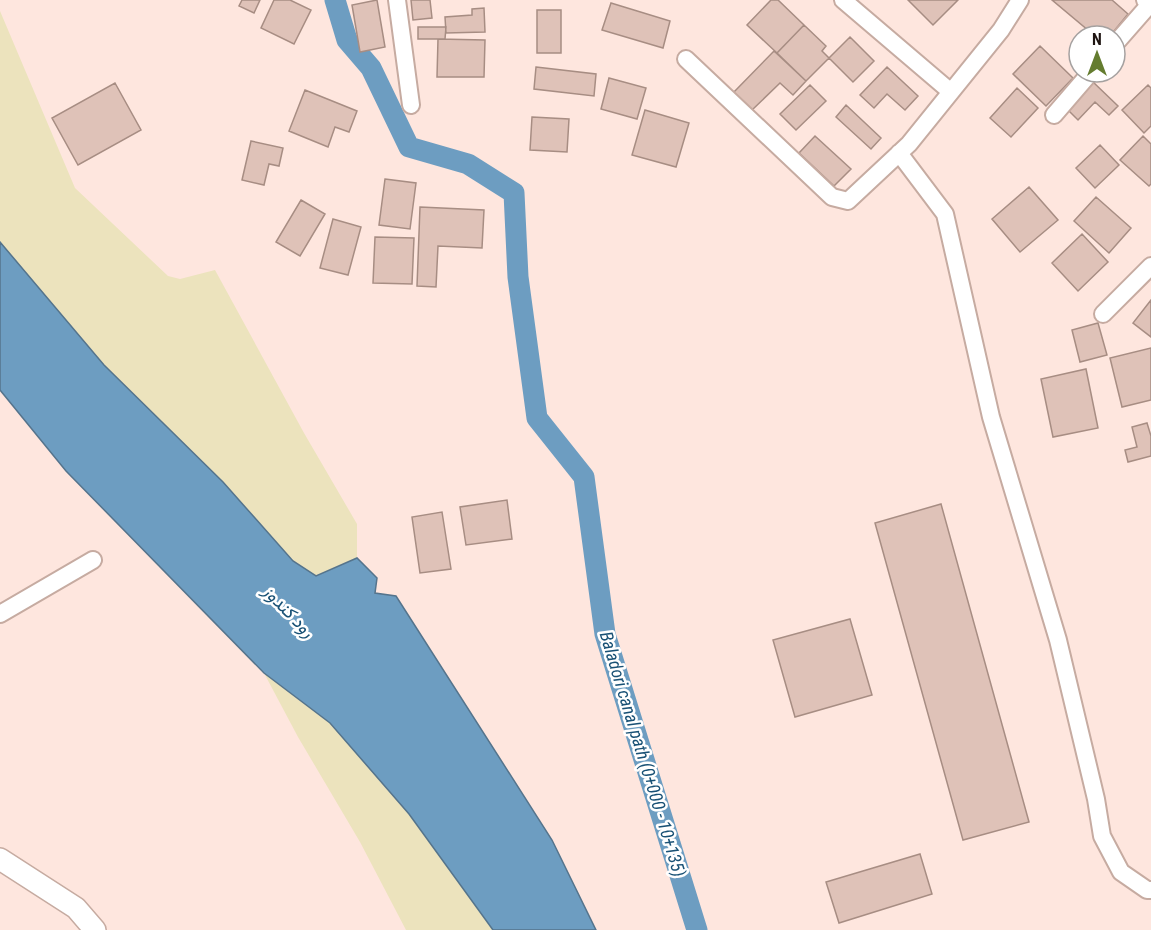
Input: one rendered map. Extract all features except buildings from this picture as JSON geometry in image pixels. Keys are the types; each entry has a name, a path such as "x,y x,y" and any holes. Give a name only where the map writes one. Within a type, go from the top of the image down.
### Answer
{"street":[{"path":"397,0 411,105"},
{"path":"843,0 951,92"},
{"path":"686,59 832,198 848,201 909,144 1000,30 1020,0"},
{"path":"1127,30 1150,4 1145,0"},
{"path":"1054,115 1081,84"},
{"path":"899,153 945,214 991,417 1058,640 1096,799 1102,836 1121,872 1151,890"},
{"path":"1103,314 1151,266"},
{"path":"0,614 93,560"},
{"path":"0,859 76,908 95,930"}],"sand":[{"path":"0,11 75,188 168,276 180,279 215,270 304,433 357,524 357,558 316,576 293,561 223,482 104,365 0,242"},
{"path":"264,673 330,723 409,814 493,930 406,930 360,842 298,737"}],"water":[{"name":"رود کندوز","path":"0,242 104,365 223,482 293,561 316,576 357,558 377,578 375,593 396,596 552,840 596,930 493,930 409,814 330,723 264,673 66,471 0,390"}],"waterway":[{"name":"Baladori canal path (0+000 - 10+135)","path":"335,0 347,40 371,68 409,147 468,164 514,193 518,277 537,418 584,477 605,634 697,930"}]}
